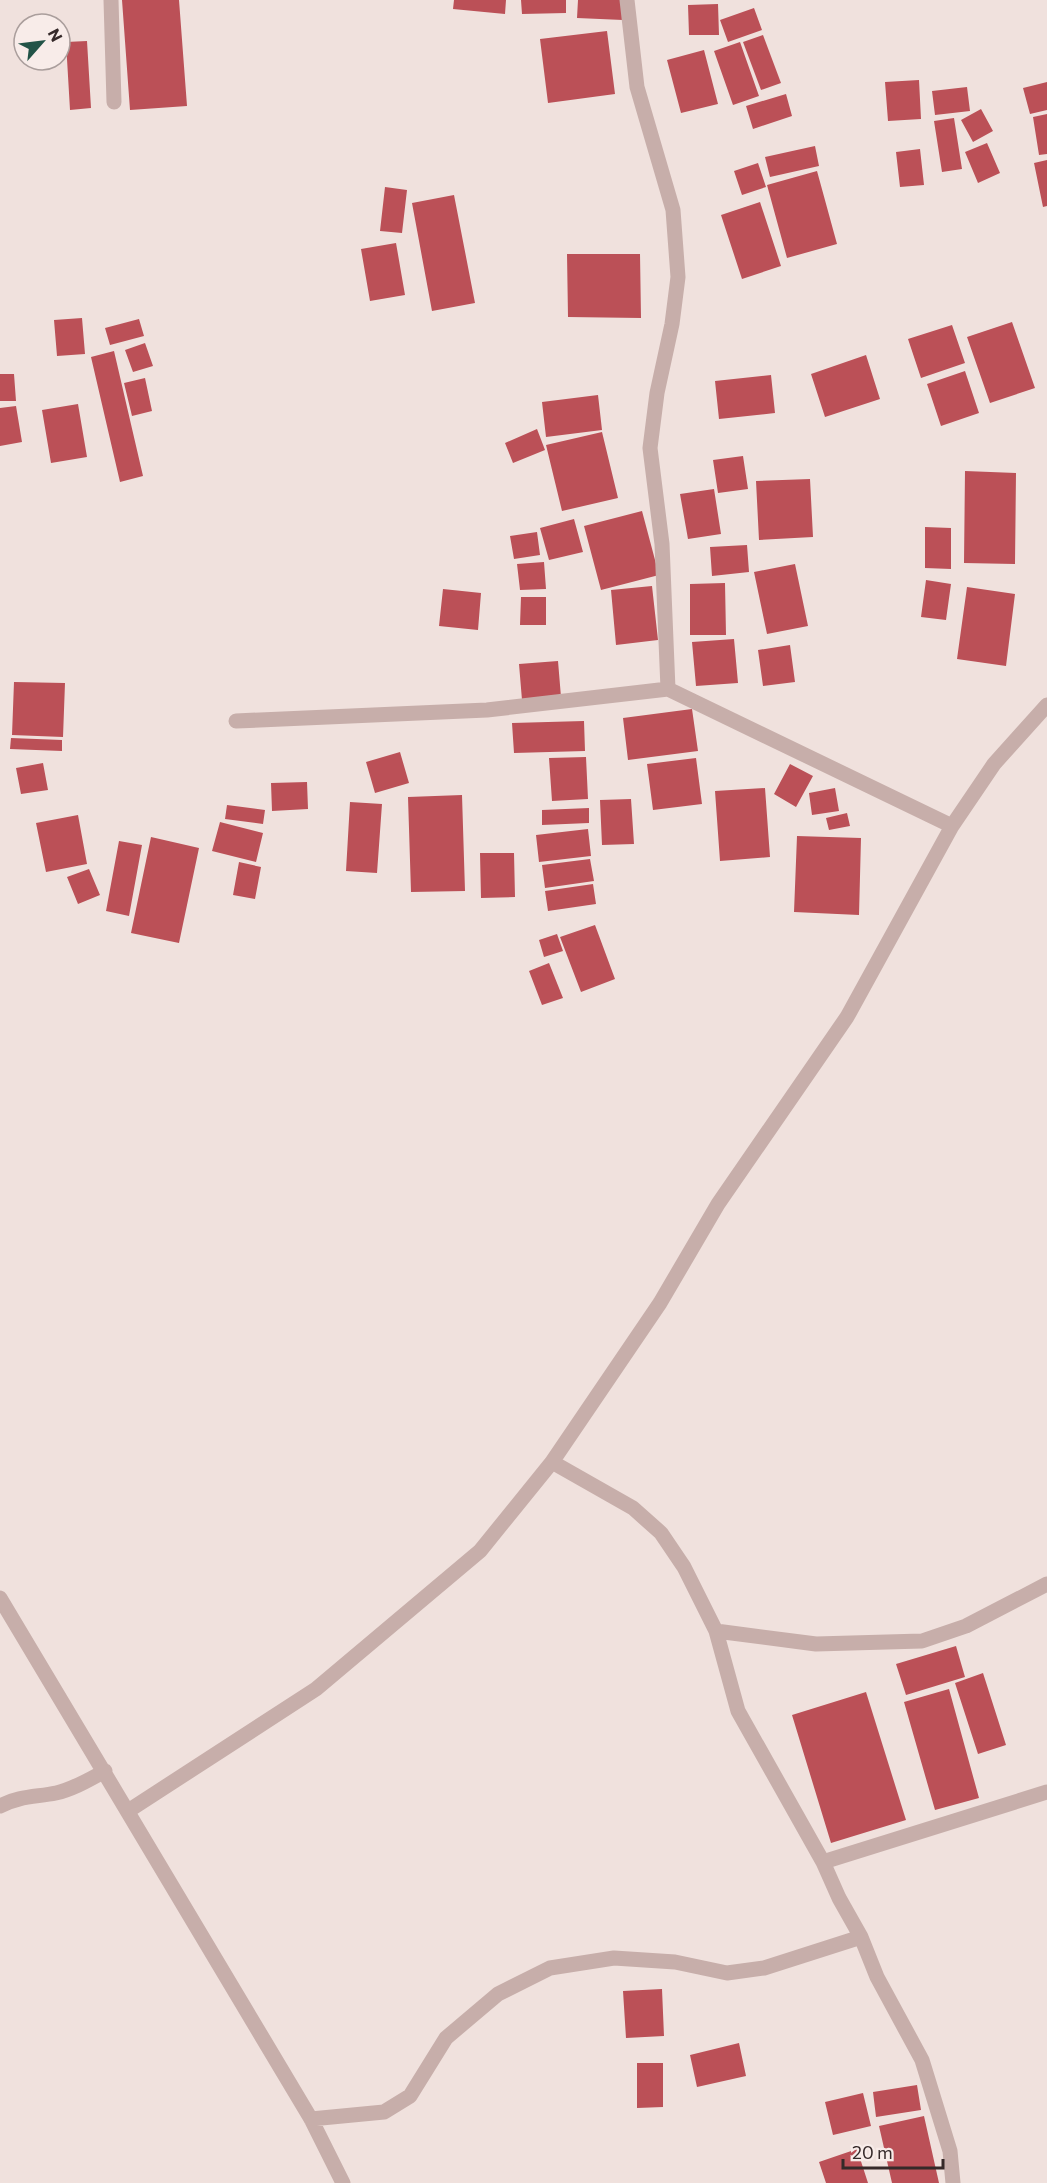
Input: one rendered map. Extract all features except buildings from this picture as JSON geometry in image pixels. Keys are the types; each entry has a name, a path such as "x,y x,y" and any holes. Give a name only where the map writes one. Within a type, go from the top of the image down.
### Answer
{"street":[{"path":"111,0 114,102"},
{"path":"627,0 637,87 673,210 678,277 672,324 657,393 650,448 663,544 668,689"},
{"path":"236,722 488,710 668,689 951,826"},
{"path":"128,1811 316,1689 480,1551 552,1462 660,1303 717,1204 847,1017 951,826 994,764 1047,705"},
{"path":"552,1462 633,1508 661,1533 684,1567 716,1631 738,1710 823,1862 838,1898 861,1937 877,1977 922,2060 950,2151 953,2183"},
{"path":"716,1631 816,1644 922,1641 966,1626 1047,1584"},
{"path":"0,1598 310,2119 343,2183"},
{"path":"0,1806 14,1799 56,1793 74,1787 105,1771"},
{"path":"823,1862 1047,1792"},
{"path":"310,2119 384,2112 410,2096 446,2038 498,1994 550,1968 614,1958 675,1962 727,1973 764,1968 861,1937"}]}
